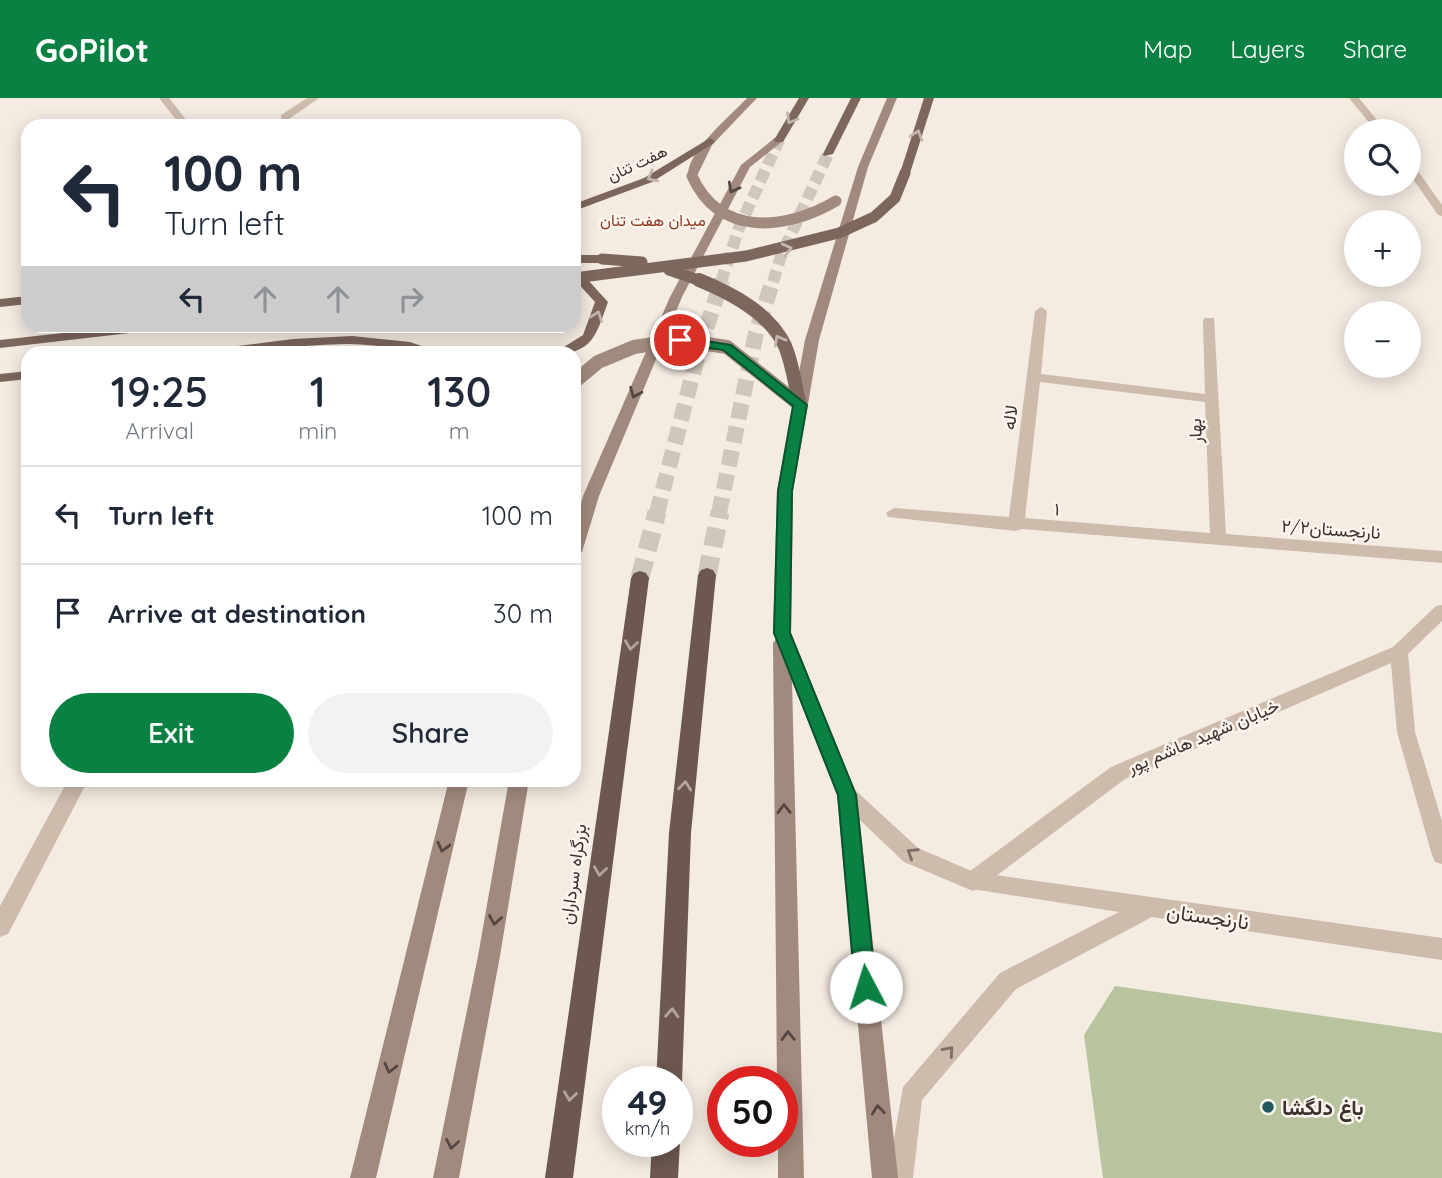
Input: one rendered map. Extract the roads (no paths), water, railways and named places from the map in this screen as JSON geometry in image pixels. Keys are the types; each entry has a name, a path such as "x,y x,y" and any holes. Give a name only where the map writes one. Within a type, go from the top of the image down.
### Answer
{"highway":[{"path":"670,1066 680,833 707,575"},
{"name":"بزرگراه سرداران","path":"559,1178 640,578"},
{"path":"664,1178 665,1157"}],"main road":[{"path":"752,98 710,141 698,158 692,176 700,196 713,207 732,217 751,222 792,221 814,214 836,201 863,167"},
{"path":"581,529 591,496 676,297 746,164 779,140 804,98"},
{"path":"828,154 856,98"},
{"path":"791,1178 782,633 785,491 812,340 863,167 892,98"},
{"path":"581,277 774,253 864,222 895,199 929,98"},
{"name":"هفت تنان","path":"581,205 648,180 710,141"},
{"path":"581,259 643,262 697,278 729,294 755,312 781,338 800,405"},
{"path":"573,346 589,337 602,302 581,280"},
{"path":"0,303 21,301"},
{"path":"0,344 95,333"},
{"path":"270,346 326,339 413,346"},
{"path":"581,376 598,362 634,347 680,340 727,347 800,405"},
{"path":"0,378 21,375"},
{"path":"782,633 847,795 885,1178"},
{"path":"363,1178 457,787"},
{"path":"446,1178 489,956 518,787"}],"street":[{"path":"164,98 180,119"},
{"path":"285,117 314,98"},
{"path":"1354,98 1371,119"},
{"path":"1421,183 1442,213"},
{"name":"لاله ‍","path":"1016,525 1041,310"},
{"name":"بهار","path":"1209,321 1218,540"},
{"path":"1034,377 1213,399"},
{"name":"۱","path":"894,513 1218,540"},
{"name":"۲/۲نارنجستان","path":"1218,540 1442,557"},
{"name":"خیابان شهید هاشم پور","path":"973,881 1118,773 1398,652 1442,611"},
{"path":"1398,652 1406,732 1442,855"},
{"path":"0,927 74,787"},
{"name":"نارنجستان","path":"847,795 911,855 973,881 1442,949"},
{"path":"900,1178 911,1095 1009,981 1148,908"}],"tunnel":[{"path":"721,282 739,228 779,140"},
{"path":"773,282 781,256 828,154"},
{"path":"657,513 699,350 722,280"},
{"path":"719,513 756,333 773,280"},
{"path":"640,578 657,512"},
{"path":"707,575 720,512"}],"place":[{"name":"باغ دلگشا","path":"1268,1107"}],"district":[{"name":"میدان هفت تنان","path":"653,220"}]}
